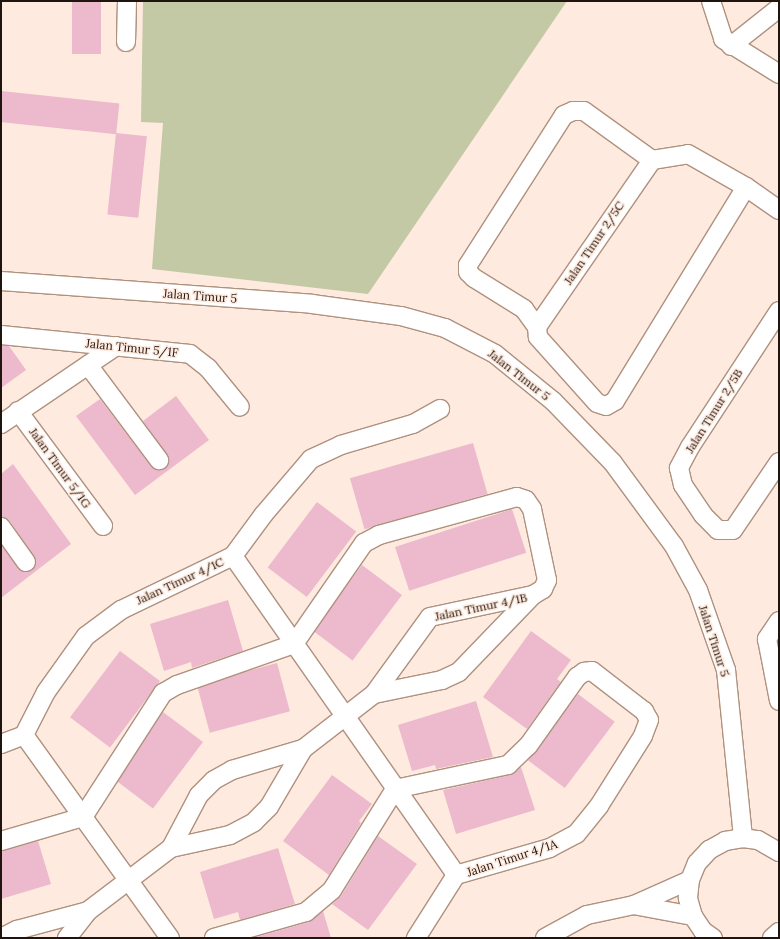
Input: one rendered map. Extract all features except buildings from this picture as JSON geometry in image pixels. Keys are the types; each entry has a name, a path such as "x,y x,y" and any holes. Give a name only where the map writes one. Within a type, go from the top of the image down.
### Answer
{"street":[{"path":"126,42 127,1"},
{"path":"711,1 718,30 723,40 779,74"},
{"path":"731,46 779,8"},
{"path":"746,187 615,401 606,406 597,403 538,337 537,327 524,309 474,278 468,272 468,265 564,115 573,111 584,111 652,160 688,154 746,187 779,210"},
{"name":"Jalan Timur 2/5C","path":"537,327 652,160"},
{"name":"Jalan Timur 5","path":"1,281 312,304 401,316 445,328 494,354 553,401 613,462 674,546 698,590 726,670 743,838"},
{"name":"Jalan Timur 2/5B","path":"779,311 690,447 680,468 683,485 703,515 718,530 732,530 779,462"},
{"name":"Jalan Timur 5/1F","path":"1,335 190,354 208,368 240,407"},
{"path":"1,424 18,411 116,346"},
{"path":"88,365 159,460"},
{"name":"Jalan Timur 4/1C","path":"24,735 46,692 86,636 121,610 233,556 264,514 311,459 341,445 413,424 440,409"},
{"name":"Jalan Timur 5/1G","path":"18,411 103,526"},
{"path":"1,842 83,817 163,694 177,685 294,644 364,543 379,536 517,497 526,500 532,509 547,580 543,589 533,595"},
{"path":"1,527 26,562"},
{"path":"233,556 394,789 456,875"},
{"name":"Jalan Timur 4/1B","path":"374,694 442,680 459,672 533,595"},
{"name":"Jalan Timur 4/1B","path":"88,911 128,879 171,848 230,835 254,822 269,807 303,749 374,694 430,617 533,595"},
{"path":"779,621 767,639 779,701"},
{"name":"Jalan Timur 4/1A","path":"394,789 508,765 528,746 577,677 584,672 592,671 633,701 644,711 650,720 643,736 607,794 576,834 550,848 456,875 416,938"},
{"path":"1,744 24,735 170,938"},
{"name":"Jalan Timur 4/1B","path":"171,848 199,795 214,780 232,770 303,749"},
{"path":"214,938 306,912 332,890 394,789"},
{"path":"713,938 703,931 693,916 688,898 690,880 697,863 709,850 725,841 743,838 758,840 779,852"},
{"path":"547,938 586,915 634,905 690,880"},
{"path":"634,905 693,916"},
{"path":"1,938 17,930 88,911"},
{"path":"67,938 88,911"},
{"path":"772,938 779,932"}],"green space":[{"path":"143,1 567,1 368,294 152,269 163,123 141,122"}]}
